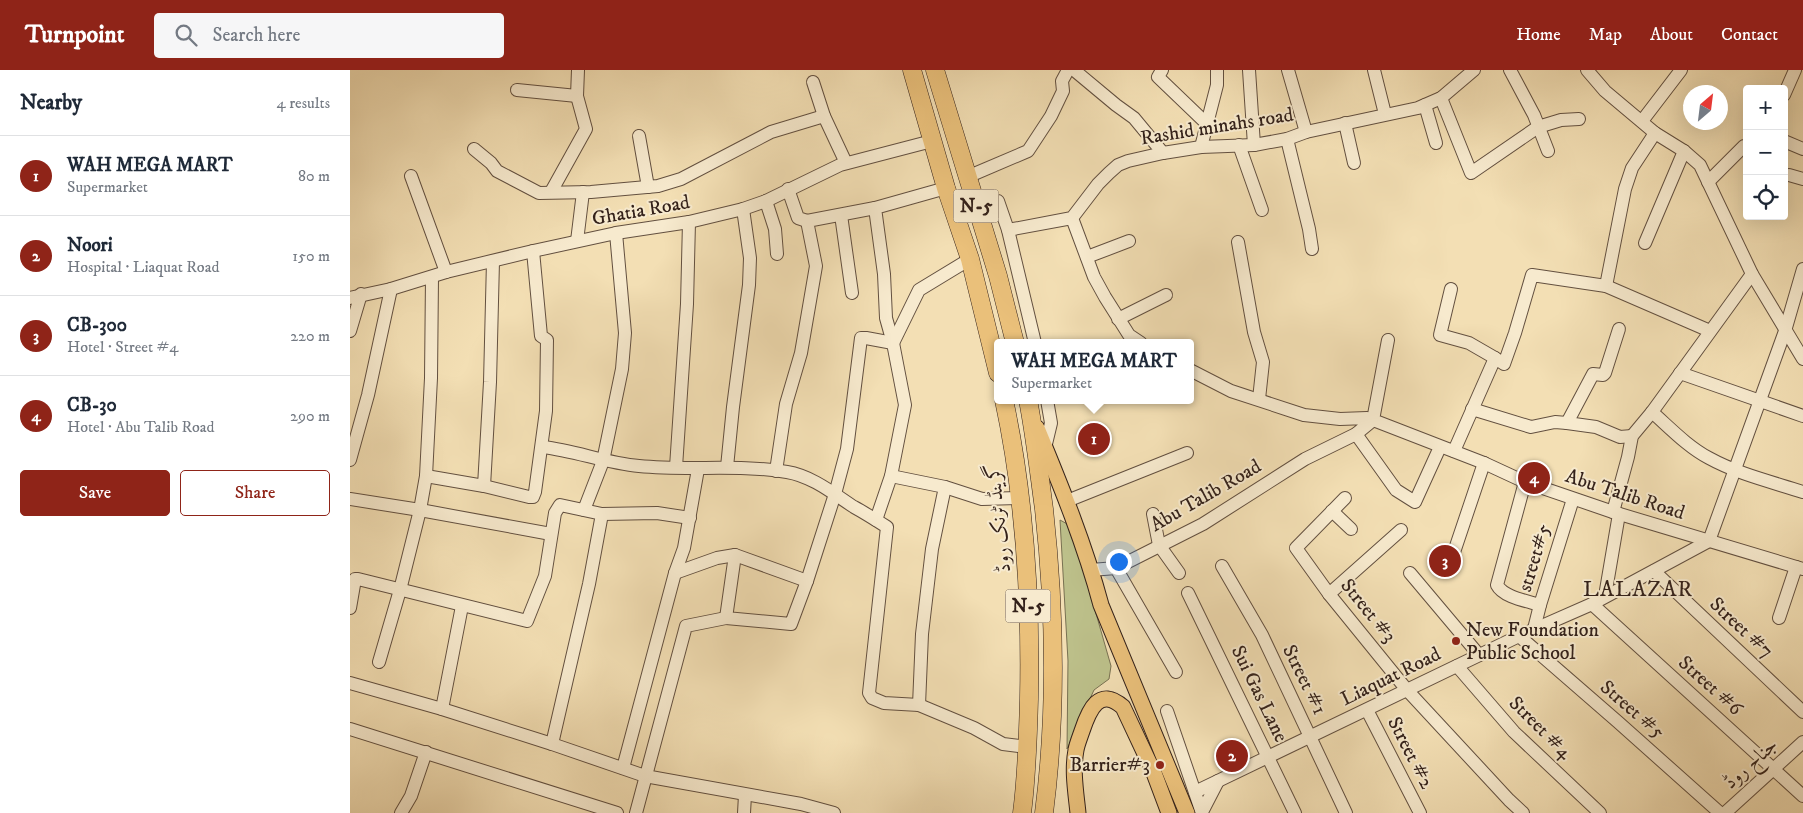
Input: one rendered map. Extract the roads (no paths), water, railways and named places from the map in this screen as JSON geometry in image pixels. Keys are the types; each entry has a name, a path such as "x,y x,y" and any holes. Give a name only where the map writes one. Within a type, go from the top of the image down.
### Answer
{"highway":[{"name":"N-5","path":"912,70 946,188 970,260 994,357"},
{"name":"N-5","path":"935,70 998,276 1014,339"},
{"name":"گرینڈ ٹرنک روڈ","path":"1005,404 1020,498 1028,600 1030,657 1027,747 1022,813"},
{"name":"N-5","path":"1029,407 1035,439 1048,553 1052,620 1050,761 1044,813"}],"main road":[{"path":"1029,407 1067,501 1092,570 1101,605 1169,766 1197,813"},
{"path":"1078,813 1075,775 1076,750 1094,704 1100,700 1107,699 1115,700 1123,707 1154,773 1167,811"}],"street":[{"path":"551,192 586,129 577,96 578,70"},
{"path":"968,177 1028,151 1052,116 1062,91 1062,81 1068,70"},
{"path":"1074,70 1134,118 1163,153"},
{"path":"1162,70 1158,77 1207,124"},
{"path":"1201,147 1217,85 1217,70"},
{"path":"1249,70 1254,145"},
{"path":"1288,70 1306,132"},
{"path":"1374,70 1385,114"},
{"name":"Rashid minahs road","path":"1072,218 1098,184 1118,165 1128,160 1201,147 1254,145 1287,139 1306,132 1425,105 1441,98 1474,70"},
{"path":"1510,70 1534,115 1548,151"},
{"path":"1587,70 1605,91 1655,134 1684,152 1700,165 1752,274 1803,359"},
{"path":"1642,121 1680,70"},
{"path":"1788,85 1794,70"},
{"path":"813,82 824,116 846,163"},
{"path":"516,90 577,96"},
{"path":"1441,98 1471,173 1538,127 1561,120 1579,119"},
{"path":"1425,105 1436,143"},
{"path":"474,149 491,163 497,171 539,193 648,187 676,181 771,132 824,116"},
{"path":"1345,123 1354,163"},
{"path":"1606,286 1625,189 1632,168 1655,134"},
{"path":"639,136 648,187"},
{"path":"1287,139 1309,229 1312,249"},
{"name":"Ghatia Road","path":"355,296 391,289 446,272 494,262 533,250 616,233 690,222 743,210 846,163 932,141"},
{"path":"1788,143 1803,149"},
{"path":"1239,145 1262,210"},
{"path":"1708,182 1743,147"},
{"path":"1645,243 1684,152"},
{"path":"1789,175 1803,179"},
{"path":"411,176 446,272"},
{"path":"788,189 798,218 807,221 875,208 946,188"},
{"path":"577,241 583,192"},
{"path":"998,200 1034,339"},
{"path":"766,201 775,229 777,254"},
{"path":"875,208 884,274 886,318 893,343 905,405 891,476 876,520"},
{"path":"727,467 733,407 750,284 750,258 743,210"},
{"path":"978,210 1006,225 1072,218 1094,277 1118,319 1130,335 1136,339"},
{"path":"842,215 852,293"},
{"path":"776,471 786,404 801,353 816,266 807,221"},
{"path":"676,467 688,304 690,222"},
{"path":"584,510 603,461 622,369 625,333 616,233"},
{"path":"1087,257 1129,241"},
{"path":"1238,242 1254,332 1263,362 1259,399"},
{"path":"426,476 533,497 543,447 546,411 547,340 541,336 533,250"},
{"path":"893,343 919,290 970,260"},
{"path":"484,486 494,262"},
{"path":"1605,596 1616,513 1632,436 1652,412 1752,274"},
{"path":"1450,289 1440,335 1469,343 1504,364 1532,275 1606,286 1710,331"},
{"path":"1710,541 1785,331 1802,276"},
{"path":"379,662 400,590 420,510 426,476 432,378 432,277"},
{"path":"350,460 368,395 391,289"},
{"path":"1118,319 1166,294"},
{"path":"350,330 355,296"},
{"path":"1566,423 1593,374 1603,376 1605,373 1619,329"},
{"path":"636,813 644,776 660,727 686,626 726,618 791,624 835,494 847,449 861,338 893,343"},
{"path":"1378,422 1388,340"},
{"path":"1454,452 1495,358"},
{"name":"Abu Talib Road","path":"1194,372 1231,391 1259,399 1304,416 1330,419 1367,418 1484,463 1525,482 1573,499 1710,541 1801,566"},
{"path":"1680,373 1803,416"},
{"path":"1045,448 1051,423 1048,404"},
{"path":"1472,409 1531,427 1555,422 1596,427 1620,437 1632,436"},
{"path":"1652,412 1682,439 1708,458 1803,492"},
{"name":"Abu Talib Road","path":"1092,570 1116,568 1204,524 1305,459 1378,422"},
{"path":"1356,434 1396,490 1415,502 1440,447"},
{"path":"543,447 570,451 603,461 640,466 698,469 727,467 789,472 813,481 835,494 887,527 869,693 872,698 884,703 918,705 974,728 1003,744 1027,747"},
{"path":"1067,501 1187,452"},
{"path":"1448,570 1484,463"},
{"path":"623,768 675,573 684,548 698,469"},
{"path":"891,476 945,487 982,499 1020,498"},
{"path":"1525,482 1497,585 1500,589 1514,596 1540,604"},
{"path":"918,705 922,634 932,549 945,487"},
{"name":"Street #3","path":"1345,498 1296,548 1329,594 1407,690 1509,800 1524,813"},
{"path":"350,499 551,534"},
{"name":"street#5","path":"1534,629 1573,499"},
{"path":"350,608 354,579 527,621 545,576 556,509 560,505 602,514 656,513 690,518"},
{"path":"1332,511 1351,529"},
{"path":"552,744 573,657 602,514"},
{"path":"1153,514 1159,545 1179,573"},
{"path":"1329,594 1401,530"},
{"name":"Liaquat Road","path":"1195,792 1519,636 1592,604 1710,541"},
{"path":"675,573 717,558 735,555 807,581"},
{"path":"726,618 735,555"},
{"name":"Street #1","path":"1222,566 1262,635 1346,813"},
{"path":"1779,618 1801,566"},
{"path":"1116,568 1176,672"},
{"name":"Street #7","path":"1654,571 1803,712"},
{"path":"1410,572 1480,655"},
{"name":"Sui Gas Lane","path":"1188,593 1294,813"},
{"name":"Street #6","path":"1592,604 1803,796"},
{"path":"442,709 462,606"},
{"name":"Street #5","path":"1519,636 1720,813"},
{"name":"Street #4","path":"1457,666 1514,732 1600,813"},
{"path":"350,683 442,709 644,776 801,804 834,813"},
{"name":"Street #2","path":"1367,710 1420,813"},
{"path":"1167,711 1195,792 1197,813"},
{"path":"350,730 426,752 617,813"},
{"name":"جناح روڈ","path":"1725,813 1803,742"},
{"path":"401,813 411,796 426,752"},
{"path":"1197,813 1218,781"},
{"path":"744,813 745,795"}],"place":[{"name":"WAH MEGA MART","path":"1094,439"},
{"name":"CB-30","path":"1534,478"},
{"name":"CB-300","path":"1445,561"},
{"name":"New Foundation Public School","path":"1456,641"},
{"name":"Noori","path":"1232,756"},
{"name":"Barrier#3","path":"1160,765"}],"district":[{"name":"LALAZAR","path":"1638,589"}]}
